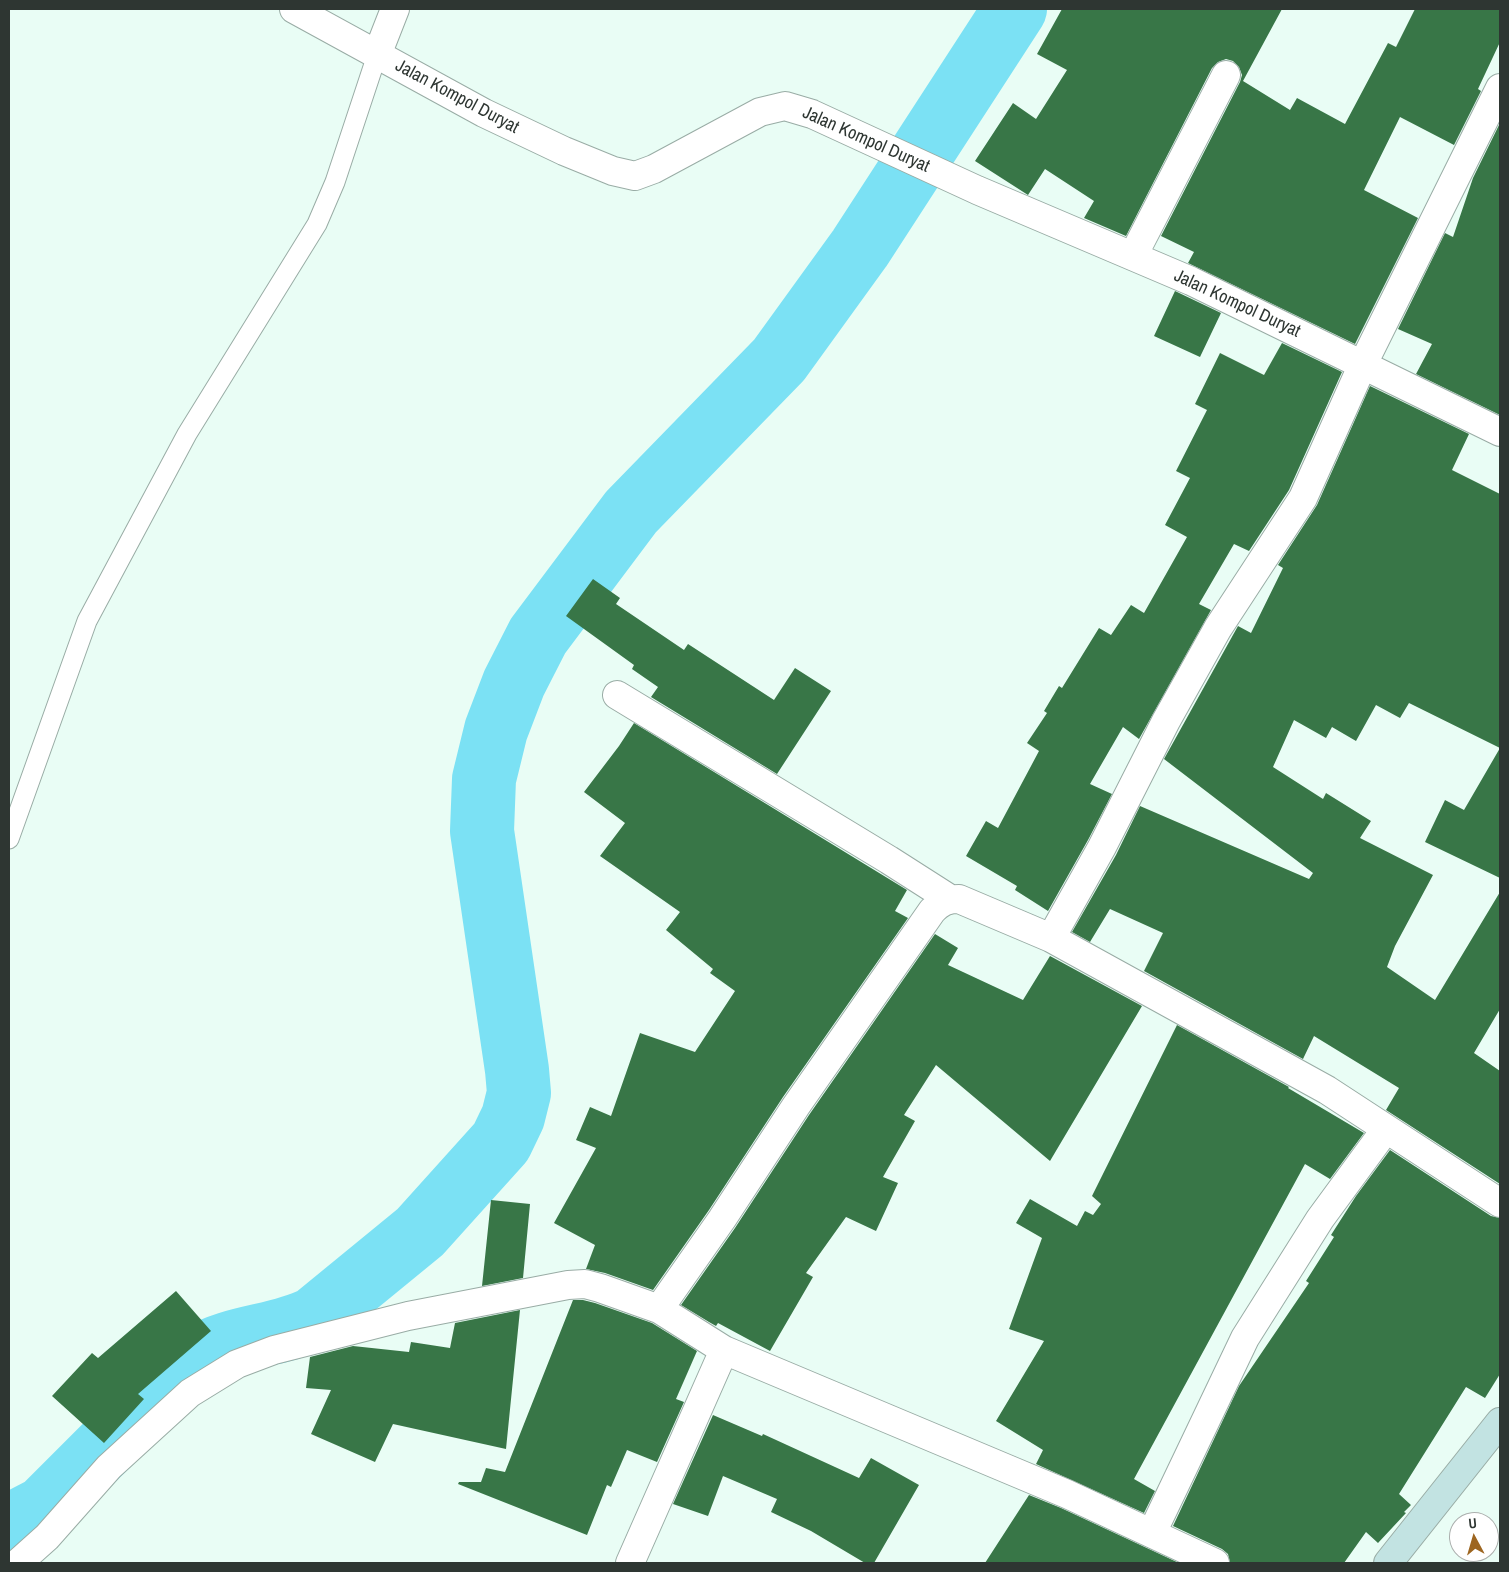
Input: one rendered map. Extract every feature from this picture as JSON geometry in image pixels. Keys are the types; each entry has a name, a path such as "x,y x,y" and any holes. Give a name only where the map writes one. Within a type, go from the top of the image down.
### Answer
{"main road":[{"path":"1388,1563 1500,1422"}],"street":[{"name":"Jalan Kompol Duryat","path":"294,9 484,113 555,147 613,171 635,176 654,169 760,112 785,106 812,114 977,190 1191,281 1500,432"},
{"path":"377,55 395,9"},
{"path":"1133,256 1226,75"},
{"path":"1051,938 1102,847 1166,721 1218,628 1303,498 1363,364 1500,88"},
{"path":"618,695 950,899"},
{"path":"659,1309 722,1219 796,1106 927,920 940,902 950,899 959,899 1051,938 1327,1090 1500,1204"},
{"path":"1152,1533 1244,1338 1320,1219 1386,1129"},
{"path":"18,1563 47,1537 109,1467 190,1393 237,1364 274,1350 408,1316 568,1285 585,1284 659,1309 724,1350 1067,1494 1215,1563"},
{"path":"630,1563 724,1350"}],"lane":[{"path":"9,839 88,621 187,434 317,224 335,182 377,55"}],"building":[{"path":"1062,9 1282,9 1243,81 1290,110 1297,98 1345,124 1388,43 1396,47 1415,9 1500,9 1500,42 1478,89 1481,91 1454,145 1400,117 1364,190 1418,218 1355,344 1188,263 1194,252 1161,236 1240,82 1242,75 1239,67 1233,61 1226,59 1218,62 1212,68 1126,236 1084,218 1094,201 1045,169 1028,195 975,161 1013,103 1036,119 1067,70 1037,54"},
{"path":"1500,123 1500,415 1416,374 1432,344 1398,329 1445,233 1453,237 1473,178"},
{"path":"1175,291 1221,313 1200,357 1154,336"},
{"path":"1282,343 1342,372 1289,490 1249,551 1234,544 1199,604 1211,610 1139,739 1123,727 1090,784 1112,794 1048,911 1015,890 1017,886 966,856 986,821 998,828 1039,751 1027,743 1047,713 1044,711 1059,686 1062,688 1099,628 1111,635 1131,605 1144,613 1187,537 1165,525 1190,478 1176,471 1207,410 1195,404 1220,353 1264,375"},
{"path":"1370,386 1469,434 1452,470 1500,494 1500,748 1409,703 1400,718 1376,705 1356,741 1332,727 1326,738 1294,720 1273,767 1323,799 1326,793 1371,821 1360,838 1433,875 1395,946 1387,967 1435,1000 1500,892 1500,1009 1474,1053 1500,1071 1500,1184 1386,1110 1399,1088 1314,1036 1303,1059 1144,971 1163,933 1110,909 1090,942 1072,932 1116,855 1140,806 1309,879 1313,873 1164,759 1238,626 1251,633 1283,568 1278,565 1317,505"},
{"path":"593,579 620,598 616,604 684,650 688,644 774,700 795,668 831,691 777,774 651,697 658,687 632,669 634,665 566,616"},
{"path":"634,723 907,890 895,911 908,918 783,1097 709,1210 653,1290 605,1273 586,1269 595,1245 554,1223 596,1148 576,1140 590,1107 611,1116 640,1033 695,1052 735,991 710,973 713,969 666,930 680,912 600,856 625,823 584,792"},
{"path":"1500,748 1500,878 1425,842 1445,800 1464,810"},
{"path":"935,934 958,948 948,965 1023,1000 1050,956 1142,1006 1050,1161 936,1065 904,1115 915,1121 883,1177 898,1183 876,1231 846,1217 806,1273 813,1277 770,1351 718,1323 716,1326 681,1305 735,1228 809,1115"},
{"path":"1177,1025 1289,1087 1364,1133 1330,1179 1305,1164 1134,1479 1155,1491 1144,1513 1036,1464 1043,1450 996,1421 1044,1341 1009,1329 1042,1238 1016,1223 1030,1199 1077,1226 1085,1211 1093,1215 1101,1204 1092,1196"},
{"path":"1390,1150 1491,1216 1500,1218 1500,1374 1485,1398 1466,1387 1399,1494 1411,1505 1378,1543 1366,1532 1344,1563 1230,1563 1228,1554 1222,1549 1173,1526 1239,1386 1309,1283 1306,1281 1334,1237 1331,1235 1356,1196"},
{"path":"491,1200 530,1204 523,1278 482,1286"},
{"path":"176,1291 211,1331 138,1394 144,1399 104,1443 52,1396 92,1353 98,1358"},
{"path":"573,1300 595,1303 652,1323 697,1351 676,1399 684,1402 657,1462 627,1450 611,1487 607,1485 587,1535 458,1484 459,1482 481,1482 486,1468 505,1472"},
{"path":"520,1310 506,1449 393,1424 375,1462 311,1434 331,1390 306,1388 310,1357 353,1346 409,1352 411,1342 450,1348 455,1323"},
{"path":"713,1415 762,1436 763,1434 859,1478 871,1458 919,1485 874,1563 865,1563 811,1531 771,1512 777,1499 723,1476 708,1516 673,1504"},
{"path":"1029,1495 1061,1508 1179,1563 985,1563"}],"waterway":[{"path":"9,1526 44,1508 196,1358 226,1344 286,1329 315,1318 420,1232 501,1142 513,1117 519,1093 482,831 484,779 496,730 514,683 538,636 631,512 779,360 860,248 1015,9"}]}
